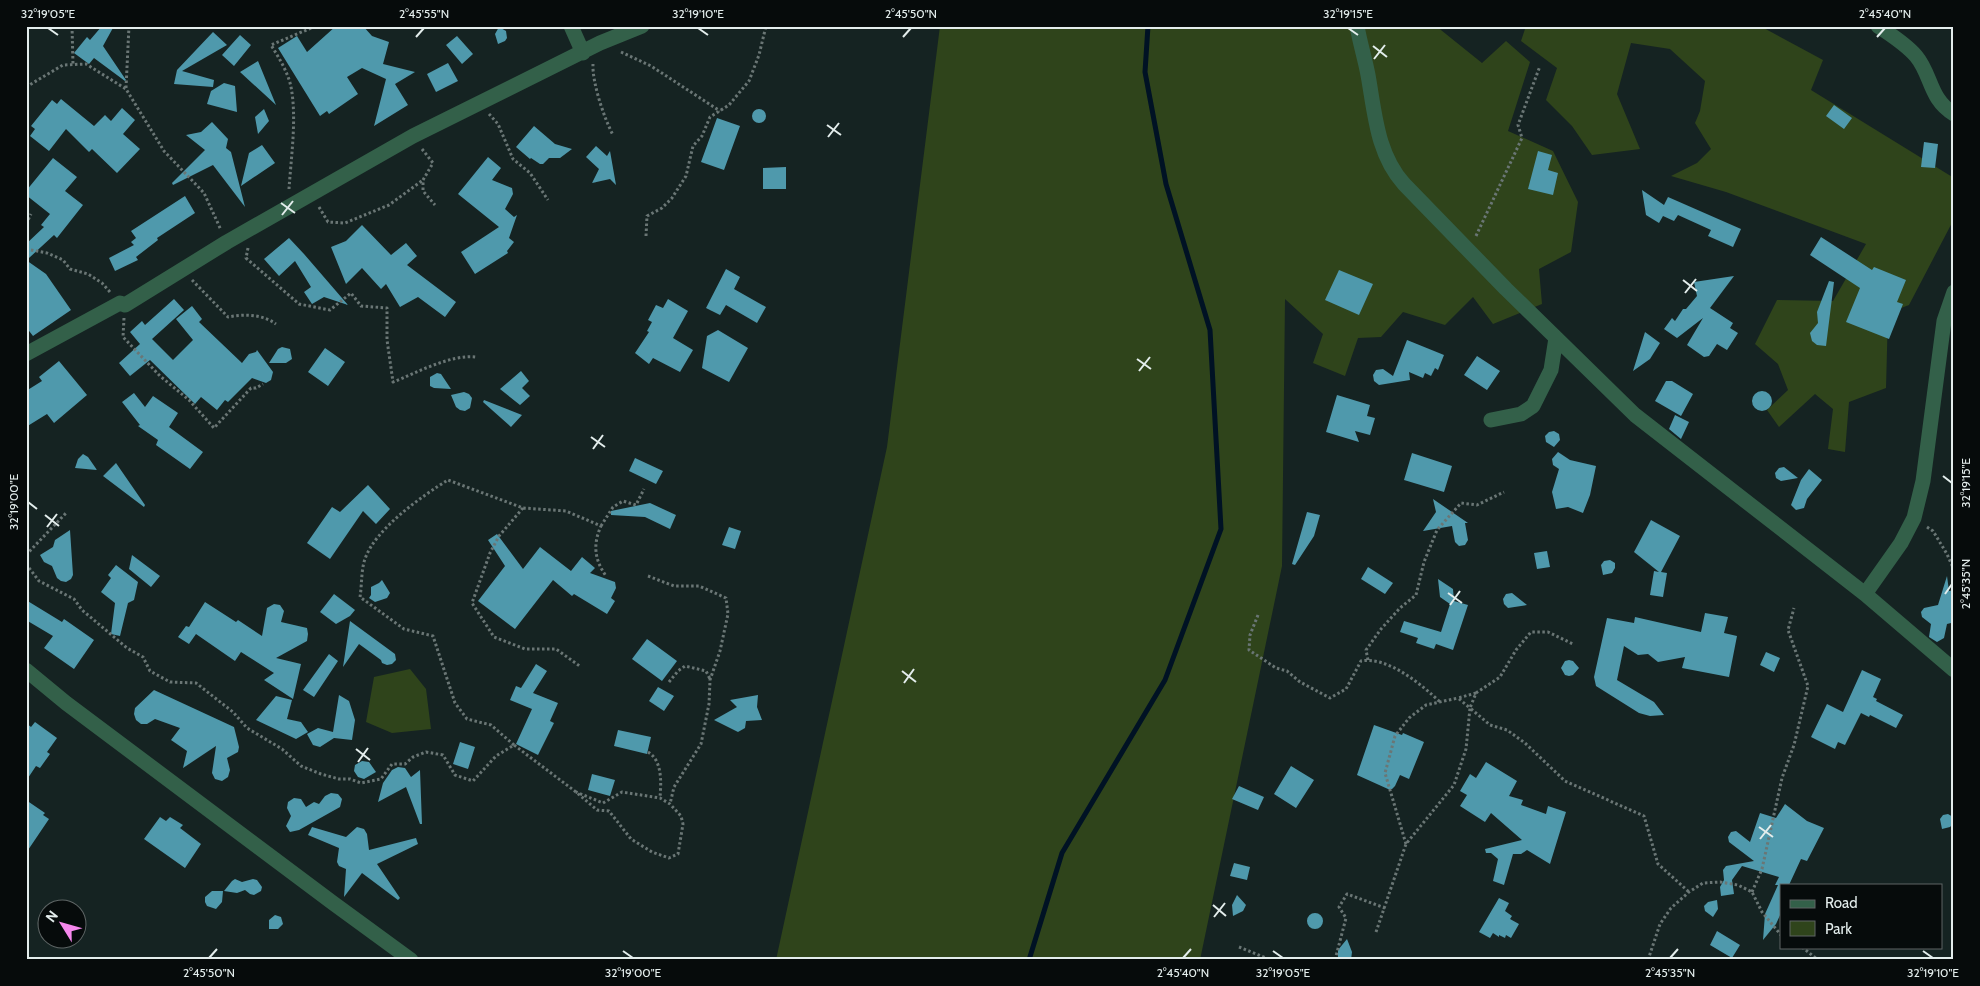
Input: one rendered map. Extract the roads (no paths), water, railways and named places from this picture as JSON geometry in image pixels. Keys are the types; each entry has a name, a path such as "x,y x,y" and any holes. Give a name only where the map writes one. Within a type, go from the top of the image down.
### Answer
{"street":[{"path":"571,26 583,53"},
{"path":"26,354 122,304 413,136 600,43 642,26"},
{"path":"1357,26 1375,118 1384,152 1390,166 1404,184 1609,391 1666,441 1753,505 1865,594 1954,670"},
{"path":"1878,26 1917,57 1937,100 1954,114"},
{"path":"1865,594 1901,542 1914,518 1923,481 1944,320 1954,292"},
{"path":"1491,420 1521,414 1533,406 1551,370 1556,338"},
{"path":"26,670 411,960"}],"waterway":[{"path":"1029,960 1062,853 1165,680 1221,529 1210,330 1166,184 1145,72 1148,26"}]}
